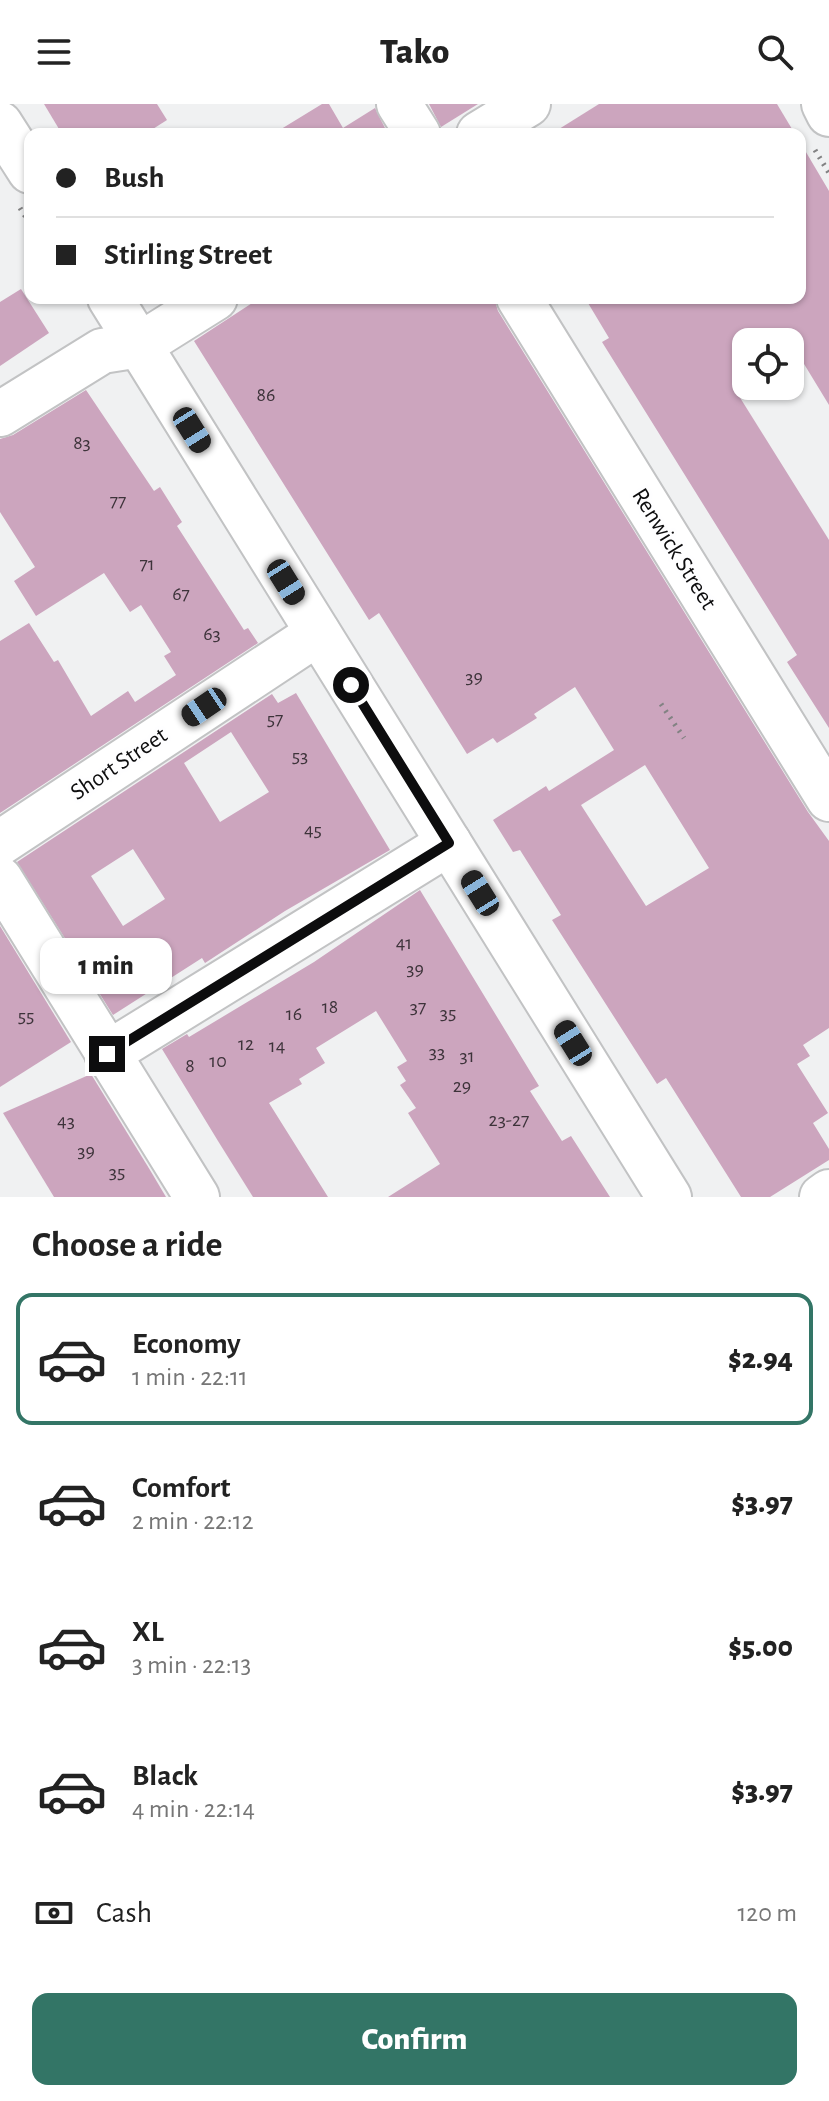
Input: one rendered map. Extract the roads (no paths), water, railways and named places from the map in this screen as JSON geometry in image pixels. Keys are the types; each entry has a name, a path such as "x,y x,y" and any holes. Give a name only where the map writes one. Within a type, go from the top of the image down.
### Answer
{"street":[{"path":"399,104 414,128"},
{"path":"489,128 528,104"},
{"path":"824,104 829,114"},
{"path":"0,124 24,162"},
{"path":"114,304 669,1197"},
{"path":"0,414 102,351 140,345 205,304"},
{"name":"Renwick Street","path":"523,304 829,799"},
{"name":"Short Street","path":"0,843 318,633"},
{"path":"107,1054 449,843"},
{"path":"0,879 197,1197"},
{"path":"822,1197 829,1192"}]}
